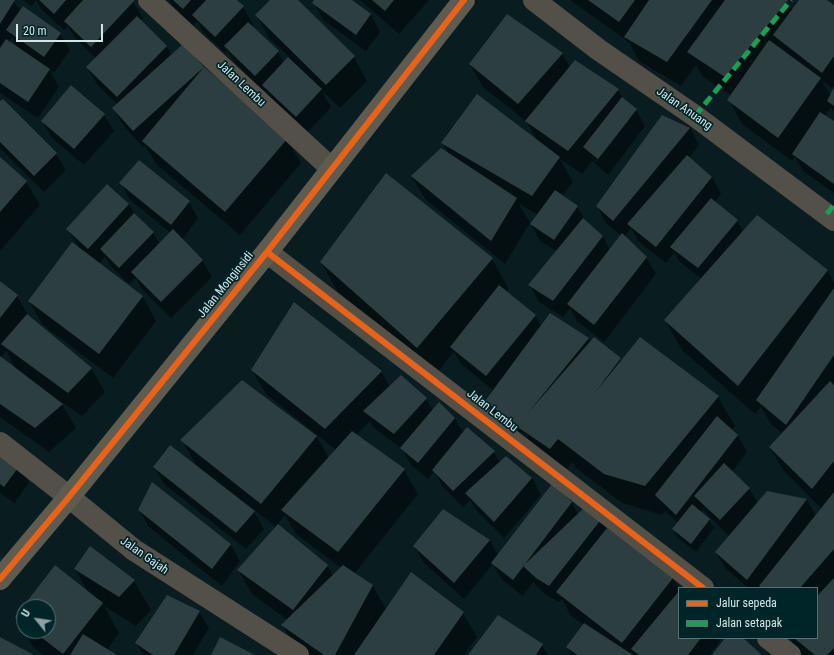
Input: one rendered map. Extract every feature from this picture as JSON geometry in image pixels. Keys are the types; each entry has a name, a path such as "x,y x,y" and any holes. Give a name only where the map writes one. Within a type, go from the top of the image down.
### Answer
{"street":[{"name":"Jalan Lembu","path":"149,0 332,169"},
{"name":"Jalan Monginsidi","path":"0,580 267,252 464,0"},
{"name":"Jalan Anuang","path":"534,0 599,50 832,213"},
{"name":"Jalan Lembu","path":"267,252 702,587"},
{"name":"Jalan Gajah","path":"0,444 69,497 134,550 298,655"},
{"path":"769,639 790,655"}],"building":[{"path":"0,0 15,0 0,24"},
{"path":"39,0 66,0 54,14"},
{"path":"83,0 134,1 91,47 64,21"},
{"path":"173,0 191,0 183,9"},
{"path":"206,0 237,0 244,6 215,37 192,15"},
{"path":"270,0 298,0 355,56 326,85 255,15"},
{"path":"314,0 352,0 371,14 356,35 312,3"},
{"path":"372,0 394,0 385,11"},
{"path":"588,0 635,0 619,22"},
{"path":"649,0 712,0 667,62 624,37"},
{"path":"725,0 788,0 725,77 687,52"},
{"path":"799,0 827,0 834,5 834,56 822,73 773,35"},
{"path":"23,6 61,33 44,57 6,30"},
{"path":"507,14 563,53 518,104 469,64"},
{"path":"137,16 167,46 117,97 86,67"},
{"path":"248,22 279,51 255,76 224,46"},
{"path":"6,39 50,69 28,102 0,83 0,48"},
{"path":"769,40 821,78 778,138 727,100"},
{"path":"183,44 204,67 133,131 112,108"},
{"path":"288,57 322,89 296,117 262,85"},
{"path":"575,60 619,89 568,151 525,121"},
{"path":"204,67 288,138 225,212 142,141"},
{"path":"71,85 105,114 74,149 41,121"},
{"path":"834,87 834,106 827,101"},
{"path":"477,94 560,157 532,196 441,143"},
{"path":"622,97 637,109 598,159 583,147"},
{"path":"3,99 57,153 34,176 0,142 0,101"},
{"path":"820,112 834,121 834,184 792,154"},
{"path":"662,115 690,128 613,221 596,206"},
{"path":"441,148 517,198 491,241 411,176"},
{"path":"687,155 712,177 656,247 627,224"},
{"path":"0,157 27,181 0,212"},
{"path":"139,160 190,201 171,225 119,183"},
{"path":"386,173 493,258 417,348 320,262"},
{"path":"107,184 129,204 88,249 66,229"},
{"path":"555,190 578,206 554,240 530,224"},
{"path":"711,198 738,220 698,268 670,247"},
{"path":"134,213 154,232 119,268 100,249"},
{"path":"757,215 828,270 738,386 664,320"},
{"path":"583,218 603,236 553,301 528,285"},
{"path":"173,229 203,260 161,302 131,272"},
{"path":"622,233 647,257 594,325 567,304"},
{"path":"72,242 143,296 99,354 28,301"},
{"path":"0,281 18,295 0,318"},
{"path":"499,285 536,315 486,376 450,347"},
{"path":"834,288 834,355 786,425 756,400"},
{"path":"294,302 382,371 325,429 251,370"},
{"path":"550,313 589,338 527,414 594,337 621,358 594,394 640,337 719,396 645,486 604,474 558,439 550,449 516,426 485,401"},
{"path":"27,314 92,368 68,393 1,344"},
{"path":"0,356 63,404 35,428 0,404"},
{"path":"401,375 427,398 394,434 363,411"},
{"path":"242,380 317,436 261,504 180,440"},
{"path":"830,381 834,385 834,461 812,489 769,447"},
{"path":"439,402 455,418 418,463 400,448"},
{"path":"717,416 738,435 676,515 655,495"},
{"path":"467,427 495,451 453,491 432,470"},
{"path":"352,431 405,469 338,552 281,510"},
{"path":"170,445 255,511 236,533 153,467"},
{"path":"0,450 20,465 4,487 0,484"},
{"path":"506,456 532,478 494,522 465,493"},
{"path":"724,463 750,488 720,520 694,496"},
{"path":"152,482 231,544 212,569 138,510"},
{"path":"552,484 572,502 513,580 491,563"},
{"path":"767,491 807,499 747,580 715,552"},
{"path":"834,492 834,549 801,587 759,586"},
{"path":"692,504 710,519 691,544 672,529"},
{"path":"587,505 603,517 549,586 536,578 523,566"},
{"path":"443,509 490,540 454,583 413,546"},
{"path":"278,524 328,565 293,610 237,570"},
{"path":"607,528 673,578 622,643 556,592"},
{"path":"90,546 135,580 119,597 74,569"},
{"path":"55,565 103,603 63,654 43,639 56,639 56,599 29,599"},
{"path":"343,565 373,585 335,655 324,655 281,625"},
{"path":"411,572 464,612 434,655 354,655"},
{"path":"834,578 834,648 827,655 815,655 795,639 818,639 818,595"},
{"path":"678,592 678,639 700,639 688,655 639,655 631,649"},
{"path":"167,595 200,611 174,655 153,655 135,643"},
{"path":"498,615 543,644 536,655 468,655"},
{"path":"584,623 633,655 577,655 566,647"},
{"path":"83,634 117,655 70,655"},
{"path":"0,637 34,655 0,655"},
{"path":"220,637 255,655 211,655"},
{"path":"724,639 744,639 762,655 712,655"}],"marked path":[{"path":"695,116 791,0"},
{"path":"827,214 834,205"}],"cycle path":[{"path":"0,579 69,497 267,252 464,0"},
{"path":"267,252 702,587"}]}
